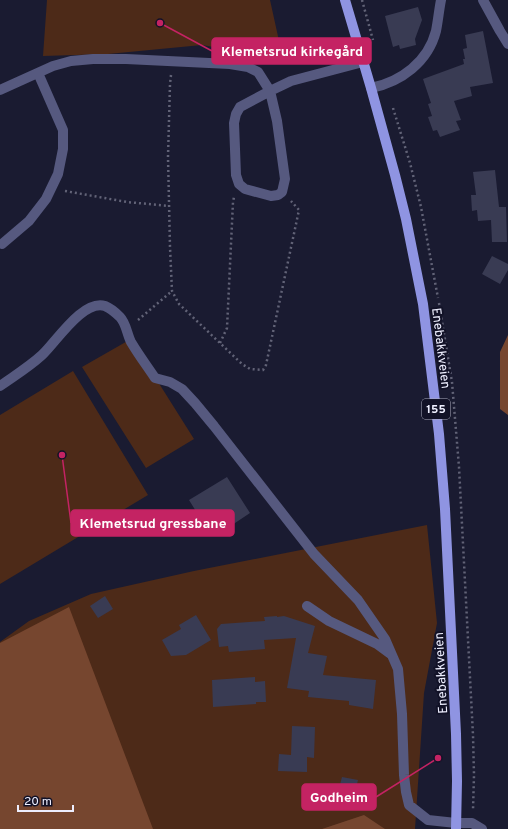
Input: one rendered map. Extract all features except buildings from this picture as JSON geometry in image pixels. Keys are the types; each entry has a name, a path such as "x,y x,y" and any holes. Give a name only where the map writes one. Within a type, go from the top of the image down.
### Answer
{"main road":[{"name":"Enebakkveien","path":"344,0 391,160 408,227 423,304 442,468 456,734 456,826"}],"street":[{"path":"371,88 387,84 407,73 428,51 436,31 441,0"},
{"path":"483,0 508,44"},
{"path":"0,90 53,66 94,59 230,64 248,67 258,72 270,91 277,121 285,179 282,192 278,195 271,196 245,189 239,184 236,175 234,123 236,114 240,107 270,91 291,80 363,62"},
{"path":"2,244 29,221 46,199 58,174 63,149 63,130 38,73"},
{"path":"0,386 42,356 72,321 85,310 104,306 120,317 124,323 130,341 155,378 170,382 182,390 194,402 314,554 358,600 386,639 398,669 404,775 409,805 428,820 456,826 472,823 482,829"},
{"path":"307,606 329,621 377,644 394,657"}],"path":[{"path":"172,61 168,150 172,291 180,304 242,364 250,368 263,370 266,365 299,210 282,192"},
{"path":"220,343 227,328 233,202 239,184"},
{"path":"80,194 127,202 169,206"},
{"path":"140,319 172,291"}],"shaded area":[{"path":"47,0 270,0 283,59 202,45 108,54 43,56"},
{"path":"508,335 508,415 500,409 500,352"},
{"path":"131,339 194,439 146,468 82,367"},
{"path":"73,371 148,495 0,584 0,415"},
{"path":"427,525 437,623 424,693 415,829 0,829 0,642 29,621 91,594 194,571"},
{"path":"69,607 153,829 0,829 0,643"},
{"path":"364,815 385,829 322,829"}],"place":[{"name":"Klemetsrud kirkegård","path":"160,23"},
{"name":"Klemetsrud gressbane","path":"62,455"},
{"name":"Godheim","path":"438,758"}]}
